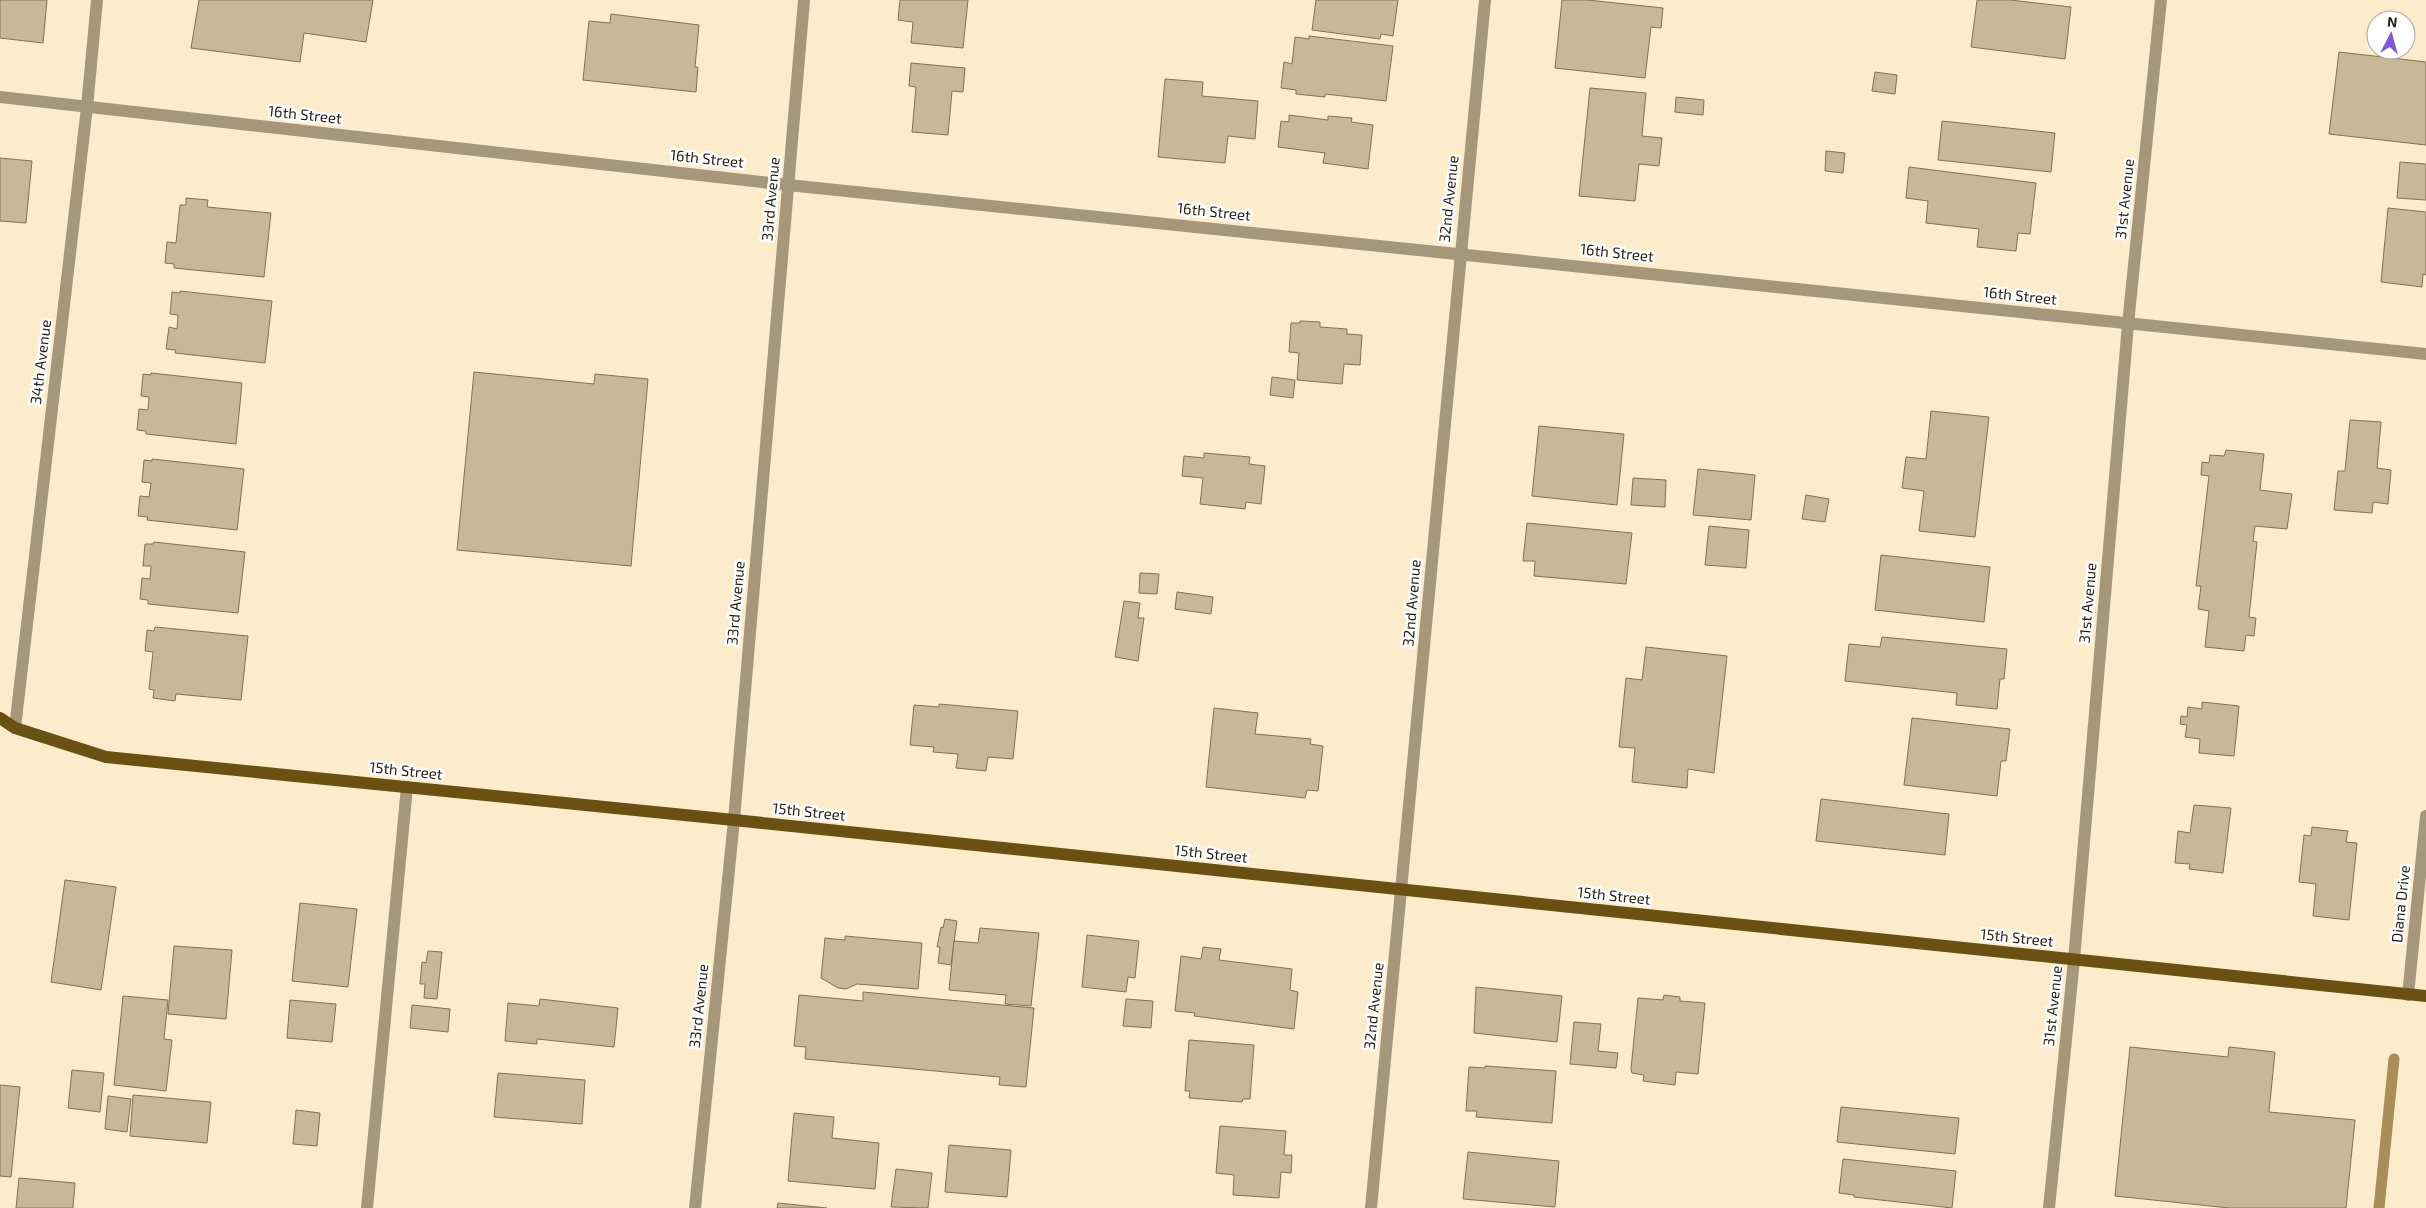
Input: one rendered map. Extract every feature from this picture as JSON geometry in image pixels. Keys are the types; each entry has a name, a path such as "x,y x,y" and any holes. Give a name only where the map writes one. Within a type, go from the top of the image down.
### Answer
{"main road":[{"name":"15th Street","path":"0,718 15,728 106,757 734,820 2426,996"}],"street":[{"name":"34th Avenue","path":"15,728 88,107 97,0"},
{"name":"33rd Avenue","path":"696,1208 734,820 804,0"},
{"name":"32nd Avenue","path":"1370,1208 1402,890 1485,0"},
{"name":"31st Avenue","path":"2049,1208 2074,960 2128,324 2161,0"},
{"name":"16th Street","path":"0,97 788,184 2426,354"},
{"path":"367,1208 407,788"},
{"name":"Diana Drive","path":"2408,995 2426,816"}],"building":[{"path":"0,0 47,0 43,43 0,38"},
{"path":"199,0 373,0 366,42 304,33 300,62 191,48"},
{"path":"900,0 968,0 963,48 911,43 913,22 898,20"},
{"path":"1316,0 1398,0 1393,36 1381,34 1380,39 1312,30"},
{"path":"1562,0 1588,0 1663,8 1661,28 1651,27 1645,78 1555,68"},
{"path":"1977,0 2010,0 2071,7 2065,59 1971,47"},
{"path":"611,14 699,25 695,67 698,67 696,92 583,80 589,21 610,23"},
{"path":"1309,36 1393,46 1386,101 1325,94 1325,97 1296,94 1296,90 1281,88 1284,62 1292,64 1295,37 1309,39"},
{"path":"2339,52 2366,55 2366,60 2426,62 2426,145 2329,134"},
{"path":"911,63 965,68 963,92 952,91 948,135 912,132 916,87 909,86"},
{"path":"1875,72 1897,75 1895,94 1872,91"},
{"path":"1165,79 1203,82 1202,96 1258,101 1255,139 1228,136 1225,163 1158,157"},
{"path":"1590,88 1646,93 1642,136 1662,138 1659,166 1639,164 1635,201 1579,196"},
{"path":"1676,97 1704,100 1703,115 1675,112"},
{"path":"1289,115 1328,120 1328,116 1352,118 1351,122 1373,125 1368,169 1323,163 1325,153 1278,147 1281,121 1289,122"},
{"path":"1942,121 2055,133 2051,172 1938,160"},
{"path":"1826,151 1845,153 1843,173 1825,171"},
{"path":"0,158 32,161 26,223 0,221"},
{"path":"2400,162 2426,164 2426,200 2397,198"},
{"path":"1909,167 2036,183 2030,234 2018,233 2016,251 1977,247 1979,229 1926,223 1928,201 1906,198"},
{"path":"186,198 208,200 207,207 271,213 264,277 174,268 174,264 165,263 167,242 176,243 180,205 186,205"},
{"path":"2388,208 2426,212 2426,275 2423,274 2422,287 2381,282"},
{"path":"180,291 272,301 265,363 175,353 176,350 166,349 169,327 177,329 178,315 170,314 172,292 180,293"},
{"path":"1300,321 1320,322 1320,327 1347,329 1347,334 1362,335 1360,365 1344,364 1342,384 1297,380 1299,353 1289,352 1291,323 1300,323"},
{"path":"474,372 594,384 595,374 648,379 631,566 457,550"},
{"path":"151,373 242,383 236,444 146,434 146,431 137,430 139,409 148,410 149,397 141,396 143,374 151,375"},
{"path":"1272,377 1295,380 1293,398 1270,395"},
{"path":"1931,411 1989,417 1975,537 1919,531 1924,491 1902,488 1906,457 1926,459"},
{"path":"2350,420 2381,422 2377,468 2391,470 2388,504 2373,502 2372,513 2334,510 2338,471 2345,471"},
{"path":"1539,426 1624,434 1617,505 1532,496"},
{"path":"2226,450 2264,454 2260,490 2292,494 2287,529 2255,526 2253,541 2257,542 2249,617 2256,618 2254,636 2246,635 2244,651 2205,647 2209,611 2198,609 2201,586 2196,586 2209,476 2201,475 2202,462 2209,463 2210,455 2224,456"},
{"path":"1204,453 1250,457 1249,464 1265,466 1261,504 1246,502 1245,509 1200,504 1203,478 1182,476 1184,456 1204,458"},
{"path":"152,459 244,469 237,530 147,520 148,517 138,516 140,496 149,497 151,483 142,482 144,460 152,461"},
{"path":"1698,469 1755,475 1751,520 1693,515"},
{"path":"1633,478 1666,480 1665,507 1631,505"},
{"path":"1806,495 1829,499 1825,522 1802,519"},
{"path":"1527,523 1632,533 1626,584 1534,576 1535,561 1523,561"},
{"path":"1709,526 1749,530 1746,568 1705,565"},
{"path":"154,542 245,552 238,613 148,604 148,600 140,599 142,578 150,579 151,566 143,566 145,544 153,544"},
{"path":"1881,555 1990,567 1984,622 1875,610"},
{"path":"1140,573 1159,574 1157,594 1139,593"},
{"path":"1177,592 1213,597 1211,614 1175,609"},
{"path":"1124,601 1140,603 1138,618 1144,618 1138,661 1115,657"},
{"path":"155,627 248,636 241,700 176,694 175,701 153,698 154,690 149,689 153,652 145,651 147,630 154,631"},
{"path":"1882,637 2007,649 2004,679 2000,679 1997,709 1956,705 1957,693 1845,681 1849,644 1880,647"},
{"path":"1646,647 1727,656 1714,773 1688,769 1687,788 1632,782 1635,748 1619,747 1626,678 1642,680"},
{"path":"2202,702 2239,706 2234,756 2199,753 2200,739 2185,737 2187,725 2180,724 2181,716 2187,717 2188,707 2202,709"},
{"path":"939,704 1018,711 1013,759 988,757 986,771 956,768 958,754 933,752 934,747 910,745 914,705 939,707"},
{"path":"1214,708 1258,713 1255,734 1311,739 1310,744 1323,746 1318,791 1307,790 1305,798 1206,787"},
{"path":"1912,718 2010,729 2006,761 2001,761 1997,796 1904,785"},
{"path":"1821,799 1949,814 1945,855 1816,841"},
{"path":"2194,805 2231,808 2223,873 2189,869 2190,864 2175,863 2178,831 2190,833"},
{"path":"2312,827 2348,831 2346,842 2357,843 2349,920 2313,916 2316,884 2299,882 2304,835 2311,836"},
{"path":"65,880 116,887 101,990 51,982"},
{"path":"300,903 357,909 348,987 292,981"},
{"path":"945,919 957,921 951,965 938,963 940,947 937,947 941,927 943,928"},
{"path":"980,928 1039,933 1031,1006 1005,1004 1006,995 949,990 954,941 978,943"},
{"path":"1087,935 1139,941 1135,978 1128,977 1126,992 1082,987"},
{"path":"845,936 922,943 918,989 857,984 846,989 838,988 821,978 825,938 845,940"},
{"path":"174,946 232,950 226,1019 168,1014"},
{"path":"1203,947 1221,949 1219,960 1292,969 1290,990 1298,992 1294,1029 1194,1016 1195,1013 1175,1011 1181,956 1201,959"},
{"path":"428,951 442,952 437,999 424,998 425,984 420,984 422,962 426,963"},
{"path":"1476,987 1562,996 1557,1042 1474,1033"},
{"path":"863,992 1034,1008 1026,1087 999,1085 1000,1077 805,1059 806,1047 794,1046 799,995 863,1001"},
{"path":"1664,995 1680,997 1680,1001 1705,1003 1698,1074 1676,1072 1675,1085 1643,1081 1644,1075 1632,1073 1631,1069 1638,998 1663,1000"},
{"path":"123,996 168,1000 164,1039 172,1040 166,1091 114,1085"},
{"path":"540,999 618,1008 614,1047 537,1039 537,1044 505,1041 508,1003 539,1006"},
{"path":"1126,999 1153,1001 1151,1028 1123,1026"},
{"path":"290,1000 336,1004 332,1042 287,1038"},
{"path":"412,1005 450,1009 448,1032 410,1028"},
{"path":"1574,1022 1601,1024 1598,1051 1618,1053 1616,1068 1570,1064"},
{"path":"1189,1040 1254,1045 1250,1099 1243,1099 1242,1102 1189,1098 1190,1091 1185,1091"},
{"path":"2130,1047 2228,1057 2229,1047 2275,1052 2269,1112 2355,1120 2346,1208 2229,1208 2115,1196"},
{"path":"1485,1066 1556,1071 1552,1123 1476,1117 1477,1111 1466,1111 1469,1067 1485,1068"},
{"path":"72,1070 104,1073 100,1112 68,1108"},
{"path":"498,1073 585,1080 582,1124 494,1117"},
{"path":"0,1085 20,1087 11,1177 0,1176"},
{"path":"133,1095 211,1102 207,1143 130,1136"},
{"path":"108,1096 131,1099 127,1132 105,1129"},
{"path":"1841,1107 1959,1118 1955,1154 1837,1142"},
{"path":"296,1110 320,1113 317,1146 293,1144"},
{"path":"794,1113 834,1117 832,1138 879,1143 875,1189 788,1181"},
{"path":"1220,1126 1286,1131 1284,1155 1292,1155 1291,1173 1281,1172 1279,1198 1233,1195 1234,1175 1216,1173"},
{"path":"949,1145 1011,1150 1007,1197 945,1192"},
{"path":"1468,1152 1559,1161 1555,1207 1463,1199"},
{"path":"1843,1159 1956,1171 1952,1208 1854,1197 1854,1195 1839,1193"},
{"path":"896,1169 932,1173 928,1208 891,1207"},
{"path":"19,1178 75,1183 73,1208 16,1208"},
{"path":"778,1203 827,1208 777,1208"}],"waterway":[{"path":"2379,1208 2394,1059"}]}
